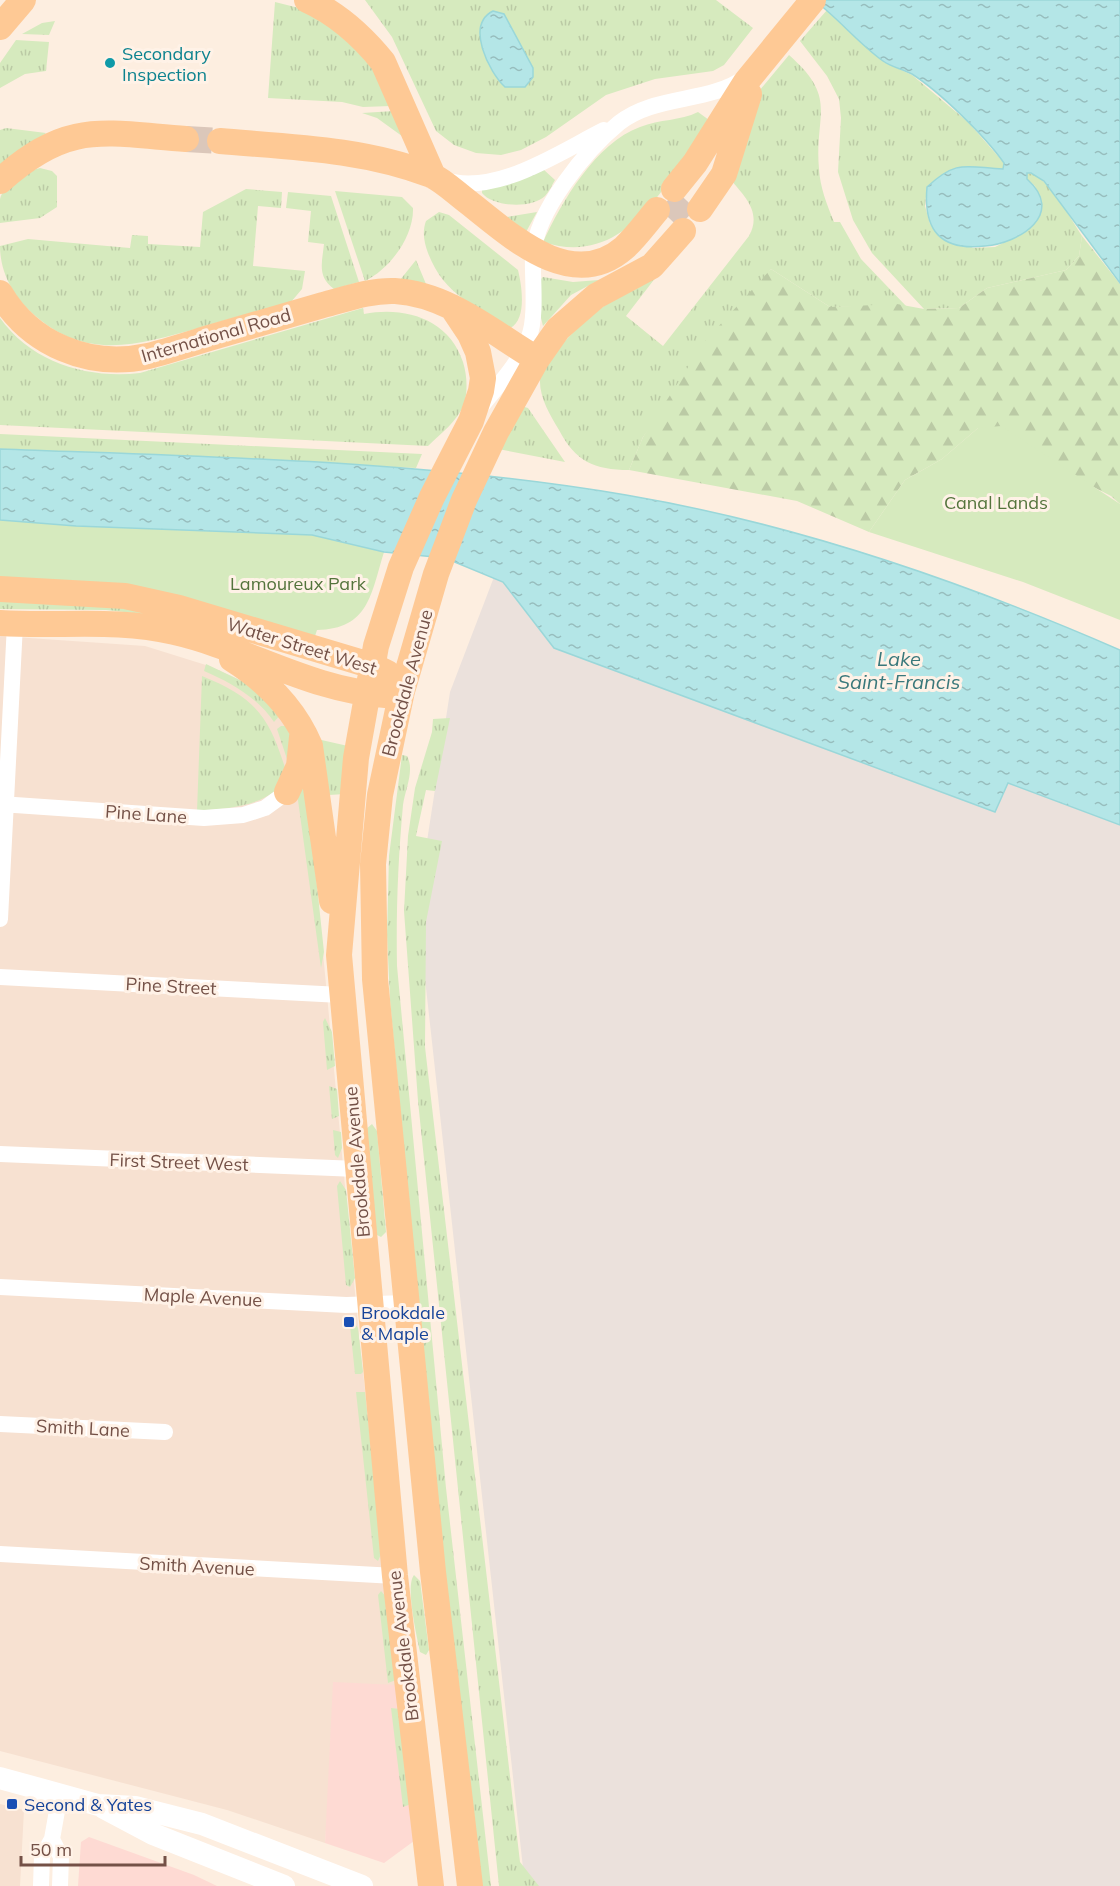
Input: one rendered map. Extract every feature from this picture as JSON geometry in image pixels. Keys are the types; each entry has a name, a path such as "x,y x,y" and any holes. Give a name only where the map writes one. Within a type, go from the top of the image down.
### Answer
{"main road":[{"path":"0,27 23,0"},
{"path":"307,0 338,17 370,46 383,62 433,176"},
{"path":"220,141 336,150 433,176 533,252 556,261 597,261 623,249 724,174 756,70 813,0"},
{"path":"0,181 50,145 82,134 99,132 186,139"},
{"path":"529,355 596,296 652,266 678,210"},
{"name":"International Road","path":"0,293 22,324 44,340 82,356 104,360 148,356 371,293 396,291 422,296 452,306 529,355"},
{"path":"452,306 470,334 481,363 481,391 471,421"},
{"name":"Brookdale Avenue","path":"470,1886 433,1572 406,1303 375,979 372,905 380,795 402,691 436,574 529,355"},
{"name":"Brookdale Avenue","path":"431,1886 394,1576 339,955 356,758 376,646 401,567 471,421"},
{"name":"Water Street West","path":"0,589 125,596 178,608 373,666 391,676 402,691 388,695 368,693 318,681 202,640 142,626 99,623 8,624"},
{"path":"202,640 254,674 285,703 302,728 314,767 339,955"},
{"path":"287,792 299,766 302,751 302,728"},
{"path":"0,1778 98,1805 147,1809 202,1824 362,1886"},
{"path":"98,1805 153,1834 285,1886"}],"street":[{"path":"433,176 462,183 479,183 506,176 619,123 648,106 724,89 756,70"},
{"path":"471,421 529,355 533,252 538,231 561,190 600,141 619,123"},
{"path":"0,919 8,624"},
{"name":"Pine Lane","path":"2,805 204,818 243,815 264,808 287,792"},
{"name":"Pine Street","path":"0,977 341,995"},
{"name":"First Street West","path":"0,1154 357,1169"},
{"name":"Maple Avenue","path":"0,1287 369,1305 406,1303"},
{"name":"Smith Lane","path":"0,1424 165,1432"},
{"name":"Smith Avenue","path":"0,1554 394,1576"},
{"path":"41,1886 42,1856 52,1839 60,1794"},
{"path":"52,1839 62,1857 60,1886"}],"shaded area":[{"path":"494,577 503,582 554,648 995,812 1008,783 1120,825 1120,1886 525,1886 417,906 450,692"},
{"path":"0,636 145,646 209,666 251,685 289,728 317,889 359,1335 397,1685 329,1790 325,1843 227,1810 0,1751"},
{"path":"333,1682 397,1685 414,1841 384,1863 325,1843"},
{"path":"0,1804 24,1810 20,1886 0,1886"},
{"path":"89,1837 194,1875 217,1886 78,1886 81,1842"}],"green space":[{"path":"365,0 716,0 753,28 724,65 713,71 655,79 606,95 546,137 521,150 501,155 476,153 454,145 436,131 392,37"},
{"path":"275,2 303,9 324,19 375,68 391,106 363,107 342,102 268,98"},
{"path":"827,10 884,62 912,75 968,122 1004,163 1003,169 983,168 927,187 925,206 930,224 973,248 995,247 1027,231 1041,210 1035,186 1027,179 1027,173 1034,175 1042,180 1058,198 1082,236 1079,256 1066,270 987,288 959,308 924,309 872,253 853,220 838,172 841,118 839,99 827,76 800,41"},
{"path":"55,21 49,35 22,34 42,23"},
{"path":"16,40 49,42 46,71 25,74 0,88 0,63"},
{"path":"789,55 804,70 819,96 821,108 818,150 820,176 824,196 834,222 840,222 861,259 906,306 830,307 771,269 643,437 629,470 606,468 587,462 565,441 549,412 540,386 544,369 574,331 587,319 663,268 626,316 663,346 749,236 753,227 753,212 731,180 759,91"},
{"path":"394,111 406,139 377,118 362,113"},
{"path":"698,112 709,120 678,168 643,214 622,231 599,243 573,247 543,242 570,192 582,175 609,146 640,127"},
{"path":"6,128 46,133 0,168 0,130"},
{"path":"40,168 52,171 57,176 57,207 40,218 0,223 2,194 22,175"},
{"path":"543,169 555,180 539,200 513,205 503,204 487,198 482,193 482,190"},
{"path":"246,189 282,192 281,208 258,206 253,266 305,271 302,289 291,302 154,340 133,344 92,344 72,338 52,328 32,313 9,283 2,265 0,246 28,239 130,248 132,235 148,236 148,244 200,247 203,212"},
{"path":"335,191 402,197 413,208 409,230 399,250 383,268 365,281"},
{"path":"288,192 331,196 359,282 334,289 325,280 322,269 324,244 308,242 311,211 286,208"},
{"path":"439,212 449,215 518,270 522,293 521,310 519,318 510,328 462,298 442,279 428,253 424,237 426,221"},
{"path":"537,212 526,232 507,217"},
{"path":"1082,236 1120,284 1120,504 1111,496 978,428 942,459 905,480 869,532 797,501 629,470 643,437 705,341 771,269 830,307 897,304 924,309 959,308 987,288 1066,270 1079,256"},
{"path":"416,260 426,284 400,280"},
{"path":"543,277 573,282 599,280 571,295 543,326 541,279"},
{"path":"363,308 364,314 395,312 424,319 447,335 456,347 463,362 466,378 464,404 453,422 428,446 0,425 0,318 13,334 28,346 62,365 81,370 120,374 140,373"},
{"path":"521,406 528,408 565,462 498,449"},
{"name":"Canal Lands","path":"1001,426 1120,504 1120,620 1023,582 869,532 905,480 942,459 978,428"},
{"path":"0,434 422,454 416,468 0,449"},
{"name":"Lamoureux Park","path":"0,520 76,526 312,535 384,552 371,595 358,616 334,628 317,630 314,639 0,578"},
{"path":"0,600 105,606 151,612 151,615 106,610 0,609"},
{"path":"206,664 248,684 281,714 274,722 260,705 243,692 204,671"},
{"path":"202,676 238,694 250,703 268,726 288,777 270,795 235,807 197,811"},
{"path":"450,718 435,791 426,790 416,836 442,841 426,922 425,1047 520,1862 539,1886 499,1886 418,1101 404,911 408,836 415,788 432,732 433,719"},
{"path":"281,726 288,726 293,741 291,771 277,729"},
{"path":"317,739 348,746 345,794 329,795"},
{"path":"402,755 407,756 410,767 403,805 400,846 397,966 446,1488 491,1886 483,1886 480,1879 436,1495 390,1000 387,935 389,856"},
{"path":"306,782 324,952 321,968 297,793"},
{"path":"325,1018 332,1032 335,1066 327,1070 323,1022"},
{"path":"329,1086 337,1089 339,1116 332,1119"},
{"path":"372,1124 377,1131 386,1232 381,1237 375,1234 366,1129"},
{"path":"333,1130 341,1132 342,1148 338,1158 335,1155"},
{"path":"340,1181 346,1190 355,1278 350,1287 346,1285 337,1186"},
{"path":"353,1321 358,1328 363,1372 361,1374 355,1374 350,1326"},
{"path":"356,1392 365,1392 382,1552 378,1561 374,1558"},
{"path":"414,1575 420,1581 429,1650 426,1655 420,1652 412,1612 411,1590"},
{"path":"381,1591 387,1598 396,1680 388,1683 378,1595"},
{"path":"391,1708 400,1709 411,1804 403,1807"}],"water":[{"path":"814,0 1120,0 1120,283 1044,181 1031,173 1027,173 1027,179 1038,192 1042,204 1040,215 1034,225 1024,233 998,244 970,247 946,241 938,235 928,215 927,187 954,168 971,166 1003,169 1004,163 974,128 936,92 912,74 883,61"},
{"path":"493,11 504,14 533,68 533,77 525,87 505,87 492,71 482,49 481,27 485,18"},
{"name":"Lake Saint-Francis","path":"0,449 314,462 470,474 548,483 690,507 753,522 816,539 939,578 1120,650 1120,825 1008,783 995,812 554,648 503,582 445,558 384,552 312,535 76,526 0,520"}],"tunnel":[{"path":"186,139 220,141"},
{"path":"669,218 686,200"}],"place":[{"name":"Secondary Inspection","path":"110,63"},
{"name":"Brookdale & Maple","path":"349,1322"},
{"name":"Second & Yates","path":"12,1804"}]}
